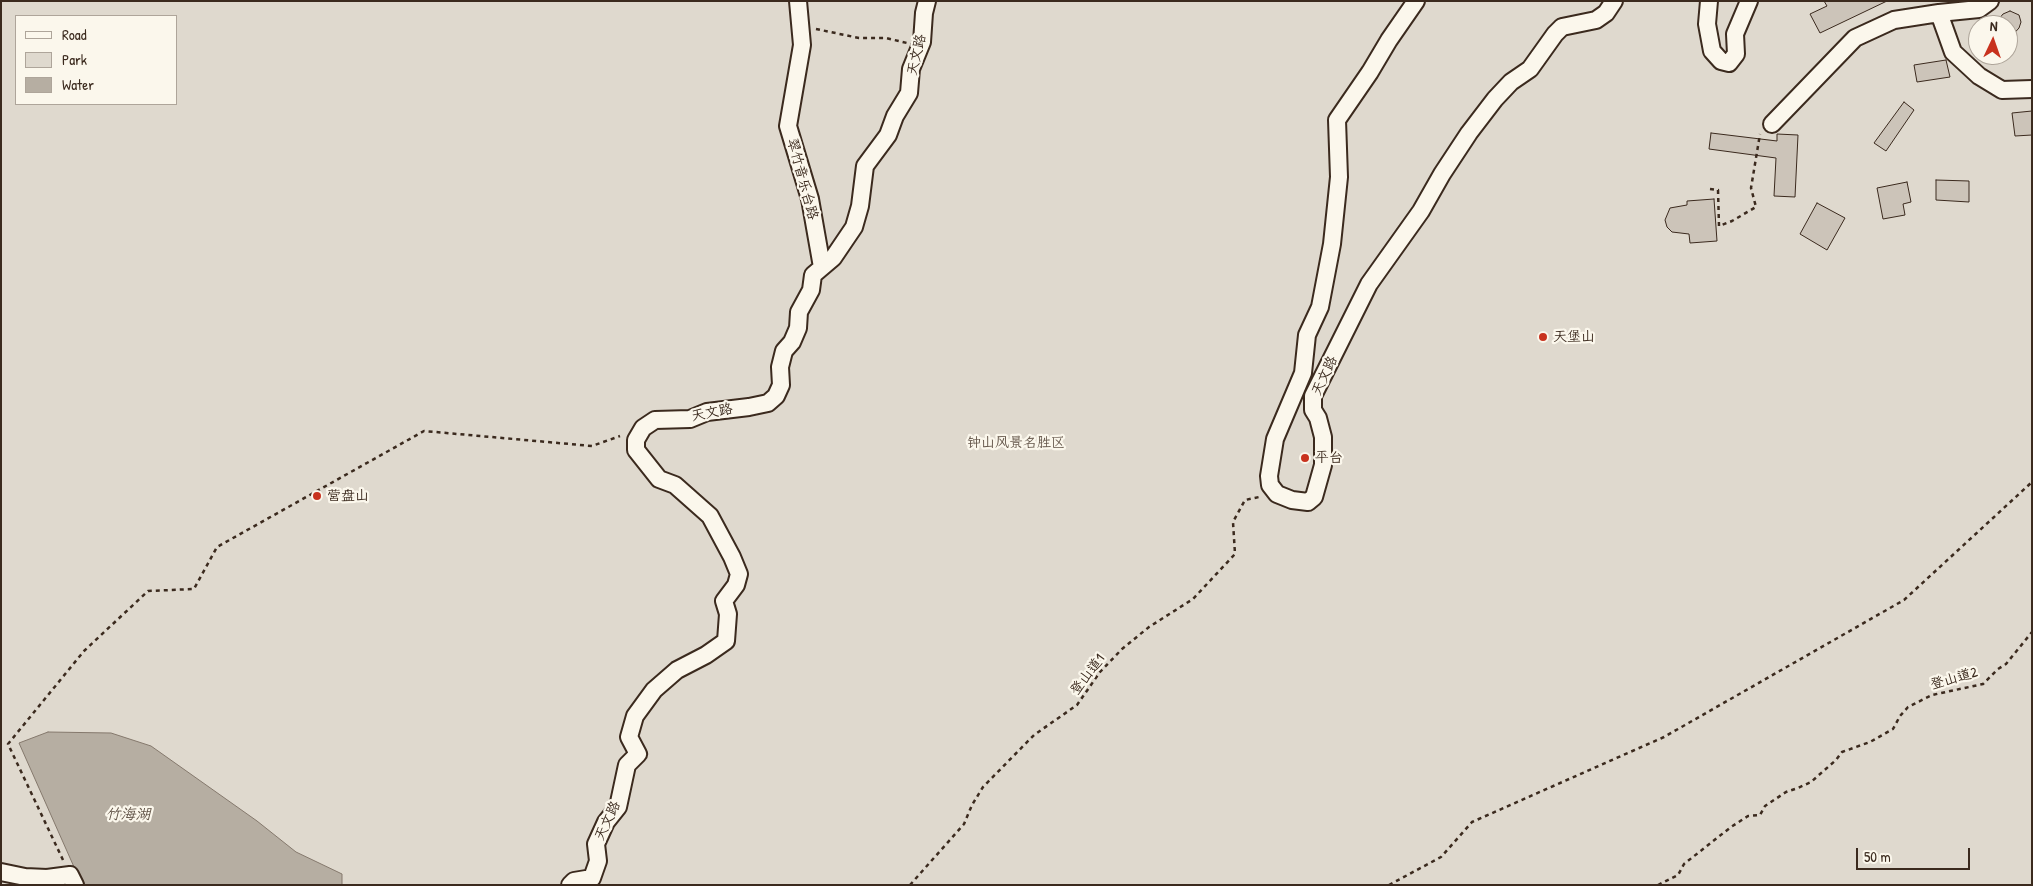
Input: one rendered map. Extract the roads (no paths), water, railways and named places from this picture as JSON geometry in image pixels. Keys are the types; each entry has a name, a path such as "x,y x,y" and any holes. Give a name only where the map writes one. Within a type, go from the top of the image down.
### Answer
{"street":[{"name":"翠竹音乐台路","path":"798,1 802,45 788,126 810,199 822,267"},
{"name":"天文路","path":"570,885 574,880 592,878 598,861 596,844 606,822 618,807 627,765 638,754 630,737 635,716 654,690 677,670 726,642 728,614 724,601 736,585 739,574 710,516 674,485 659,479 636,450 636,440 643,428 656,420 690,419 707,412 768,403 776,396 781,385 780,367 784,351 792,342 798,328 799,312 811,290 813,275 833,258 854,227 860,206 866,166 888,135 895,116 909,93 911,70 922,42 924,13 927,1"},
{"name":"天文路","path":"1416,1 1337,120 1339,177 1332,244 1320,307 1307,335 1303,373 1275,439 1269,476 1270,485 1277,494 1292,500 1308,502 1314,497 1323,465 1324,437 1318,418 1313,410 1313,396 1368,284 1421,211 1442,174 1469,133 1495,99 1511,82 1530,70 1562,27 1596,20 1606,13 1614,1"},
{"path":"1709,1 1707,24 1712,51 1721,61 1729,63 1736,54 1735,34 1748,1"},
{"path":"1772,124 1855,38 1894,20 1979,9 1990,1"},
{"path":"1939,13 1954,52 1979,76 2002,90 2032,89"},
{"path":"1,872 25,877 72,880"}],"water":[{"name":"竹海湖","path":"48,732 111,733 151,746 257,821 296,852 342,874 342,885 82,885 19,743"}],"place":[{"name":"天堡山","path":"1543,337"},
{"name":"平台","path":"1305,458"},
{"name":"营盘山","path":"317,496"}],"park label":[{"name":"钟山风景名胜区","path":"1016,443"}]}
